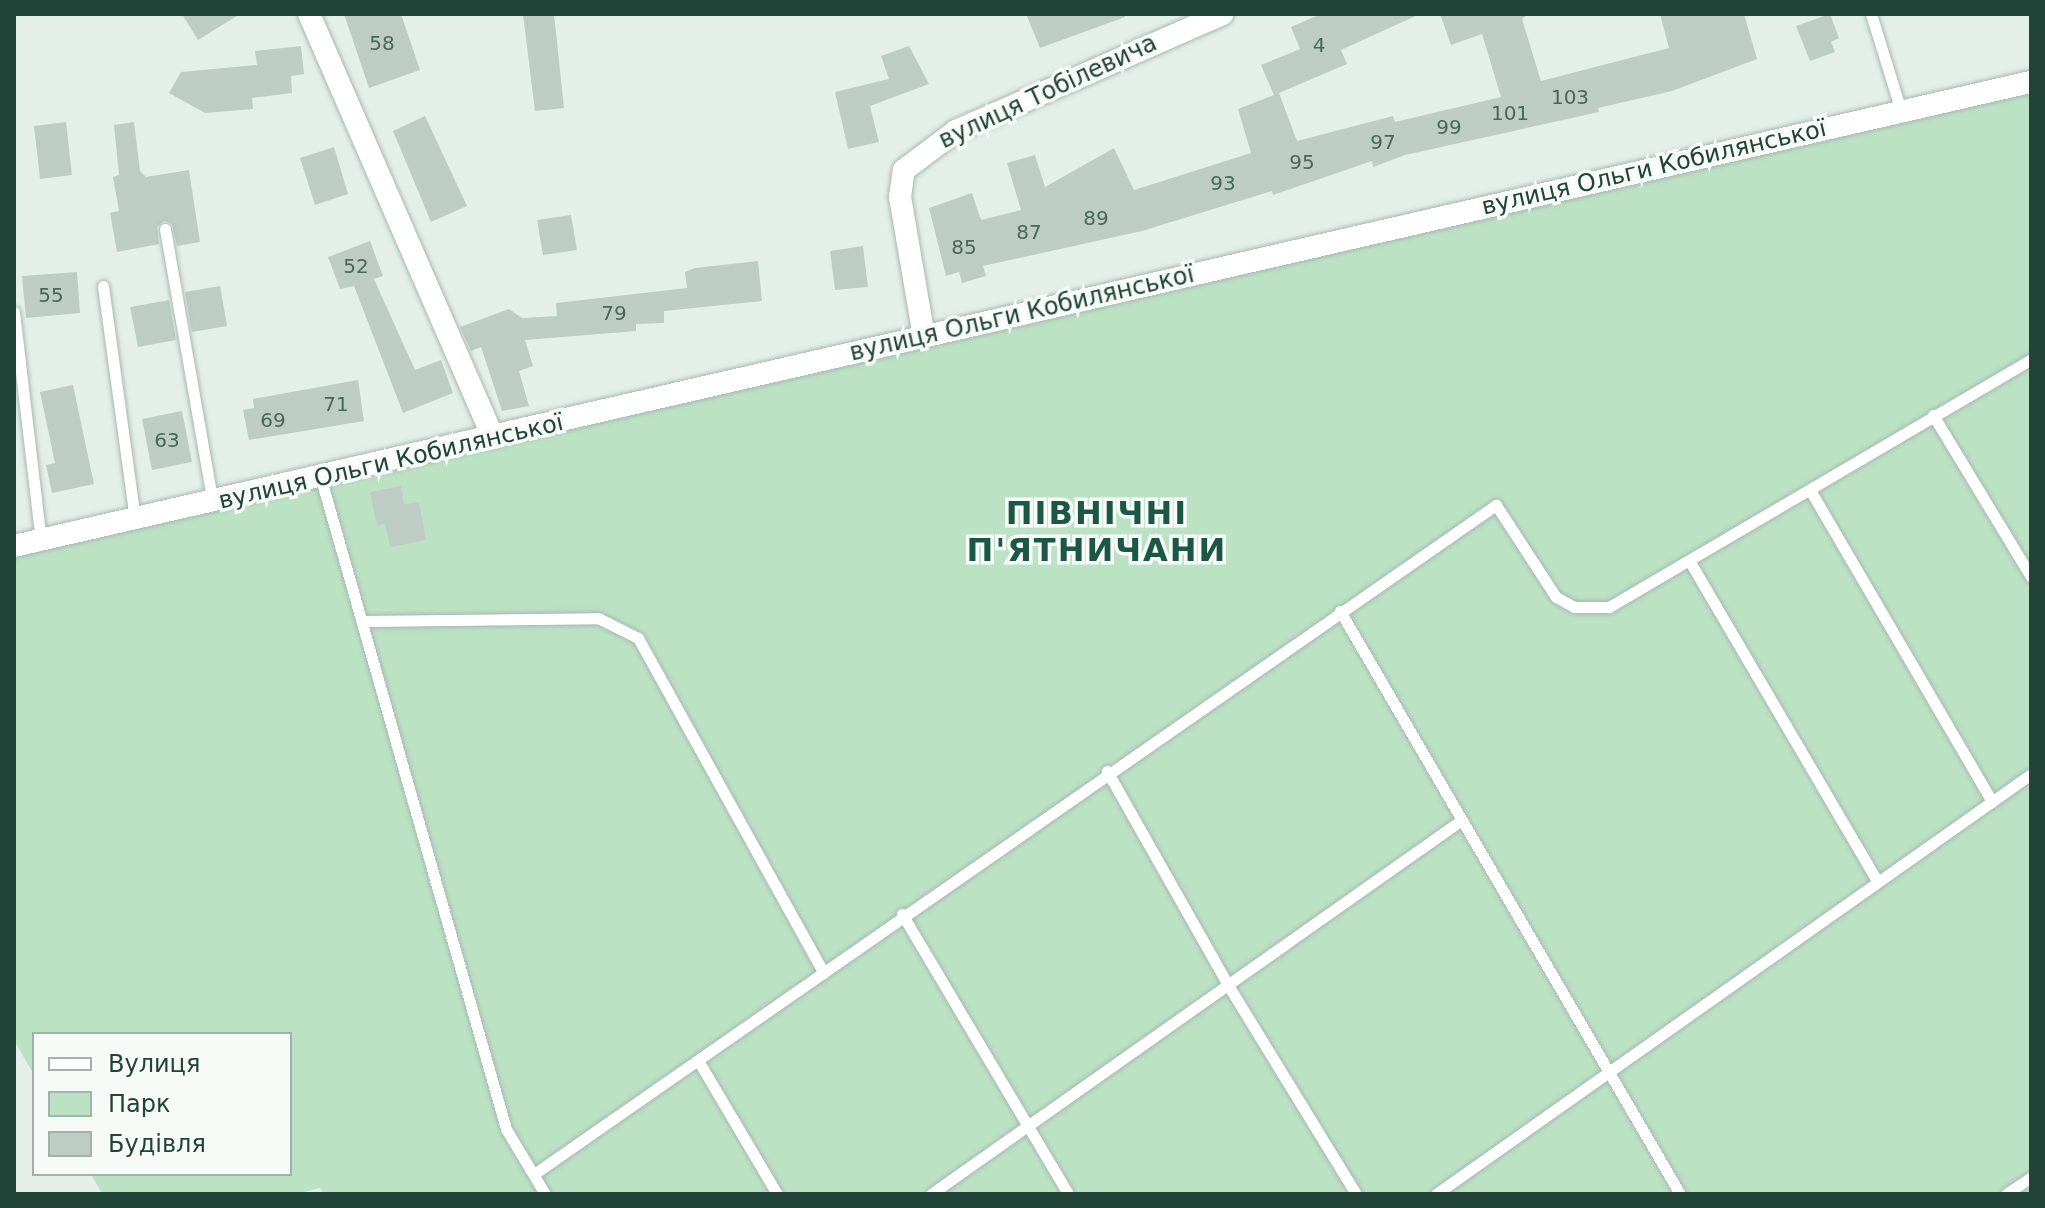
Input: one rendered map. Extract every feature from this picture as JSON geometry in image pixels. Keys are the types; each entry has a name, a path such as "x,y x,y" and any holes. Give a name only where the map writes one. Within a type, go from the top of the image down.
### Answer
{"street":[{"path":"309,14 493,437"},
{"name":"вулиця Тобілевича","path":"924,337 900,197 904,170 956,131 1222,14"},
{"name":"вулиця Ольги Кобилянської","path":"14,546 135,522 2031,82"}],"lane":[{"path":"1871,14 1901,111"},
{"path":"165,229 213,504"},
{"path":"103,286 135,522"},
{"path":"14,312 41,541"},
{"path":"534,1174 699,1062 902,914 1107,771 1496,505 1556,597 1574,607 1609,607 1626,601 2031,359"},
{"path":"1933,415 2031,577"},
{"path":"321,479 365,621 506,1129 545,1194"},
{"path":"1810,490 1992,802"},
{"path":"1690,562 1878,882"},
{"path":"1340,611 1680,1194"},
{"path":"365,621 598,618 638,638 824,973"},
{"path":"1107,771 1228,985 1356,1194"},
{"path":"1436,1194 2031,774"},
{"path":"931,1194 1460,821"},
{"path":"902,914 1068,1194"},
{"path":"699,1062 777,1194"},
{"path":"2006,1194 2031,1177"}],"green space":[{"path":"2031,82 2031,1194 324,1194 320,1188 296,1194 102,1194 92,1176 292,1176 292,1032 32,1032 32,1072 14,1040 14,546"}],"building":[{"path":"182,14 240,14 198,40"},
{"path":"344,14 401,14 420,70 369,88"},
{"path":"523,14 554,14 564,108 535,111"},
{"path":"1026,14 1124,14 1125,17 1040,48"},
{"path":"1321,14 1420,14 1341,50 1347,64 1279,93 1297,141 1393,116 1395,122 1501,97 1482,34 1451,45 1440,14 1528,14 1522,19 1541,81 1669,48 1660,14 1744,14 1757,59 1672,91 1598,108 1599,112 1405,155 1373,167 1372,161 1273,195 1272,191 1142,231 983,266 986,276 962,283 959,272 946,276 929,208 972,193 981,220 1021,210 1007,163 1035,155 1045,187 1114,148 1134,190 1251,153 1238,109 1274,95 1261,65 1300,49 1291,27"},
{"path":"1830,14 1839,38 1831,42 1835,52 1810,61 1796,26"},
{"path":"301,46 304,74 291,76 292,93 252,98 253,109 205,113 169,93 181,72 257,65 255,51"},
{"path":"909,46 929,84 870,106 879,142 848,149 835,92 889,79 881,56"},
{"path":"425,116 467,206 431,222 393,131"},
{"path":"66,122 72,175 40,179 34,126"},
{"path":"134,122 140,171 146,177 189,170 200,242 177,246 172,224 164,221 157,227 159,244 117,252 110,213 119,211 113,177 119,175 114,125"},
{"path":"334,147 348,194 315,205 300,158"},
{"path":"571,215 577,250 543,255 537,220"},
{"path":"370,241 383,276 374,279 415,370 441,360 453,393 403,413 354,286 340,289 328,257"},
{"path":"863,246 868,287 835,290 830,251"},
{"path":"758,261 762,301 664,311 664,323 636,324 636,331 525,340 533,366 519,371 529,406 502,411 481,347 471,351 460,327 509,309 522,318 557,316 556,303 687,288 685,272 695,268"},
{"path":"77,272 80,313 26,318 22,276"},
{"path":"220,286 227,326 192,332 185,292"},
{"path":"169,300 176,340 138,347 130,307"},
{"path":"358,380 364,421 249,440 243,410 254,408 253,399"},
{"path":"73,385 94,484 52,493 46,465 55,463 40,392"},
{"path":"182,411 192,462 152,470 142,419"},
{"path":"401,486 404,504 419,502 426,540 390,547 385,524 377,526 370,492"}],"district":[{"name":"ПІВНІЧНІ П'ЯТНИЧАНИ","path":"1097,532"}]}
